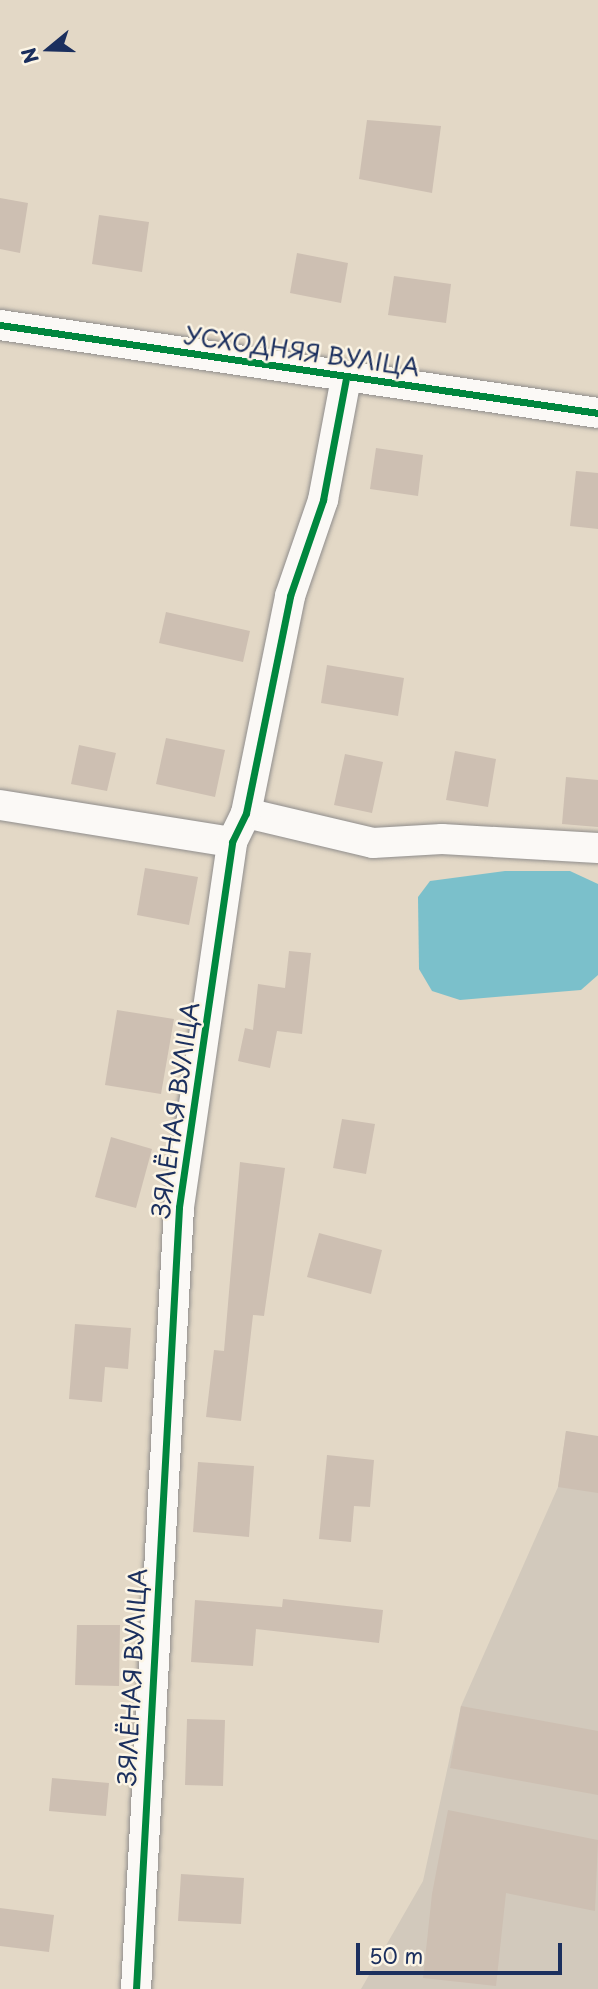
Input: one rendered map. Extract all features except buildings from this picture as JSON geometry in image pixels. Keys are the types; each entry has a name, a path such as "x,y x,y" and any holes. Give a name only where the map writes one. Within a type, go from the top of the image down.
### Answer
{"street":[{"name":"УСХОДНЯЯ ВУЛІЦА","path":"0,325 346,379 598,413"},
{"name":"ЗЯЛЁНАЯ ВУЛІЦА","path":"136,1989 179,1207 232,842 246,813 290,596 323,500 346,379"},
{"path":"0,805 232,842"},
{"path":"246,813 373,843 442,839 598,848"}],"shaded area":[{"path":"566,1431 598,1437 598,1989 361,1989 423,1881 461,1706 558,1487"}],"water":[{"path":"505,871 570,871 598,884 598,975 581,990 460,1000 432,991 419,969 418,897 430,881"}],"cycle path":[{"path":"0,325 598,413"},
{"path":"136,1989 179,1207 232,842 246,813 290,596 323,500 346,378"}]}
